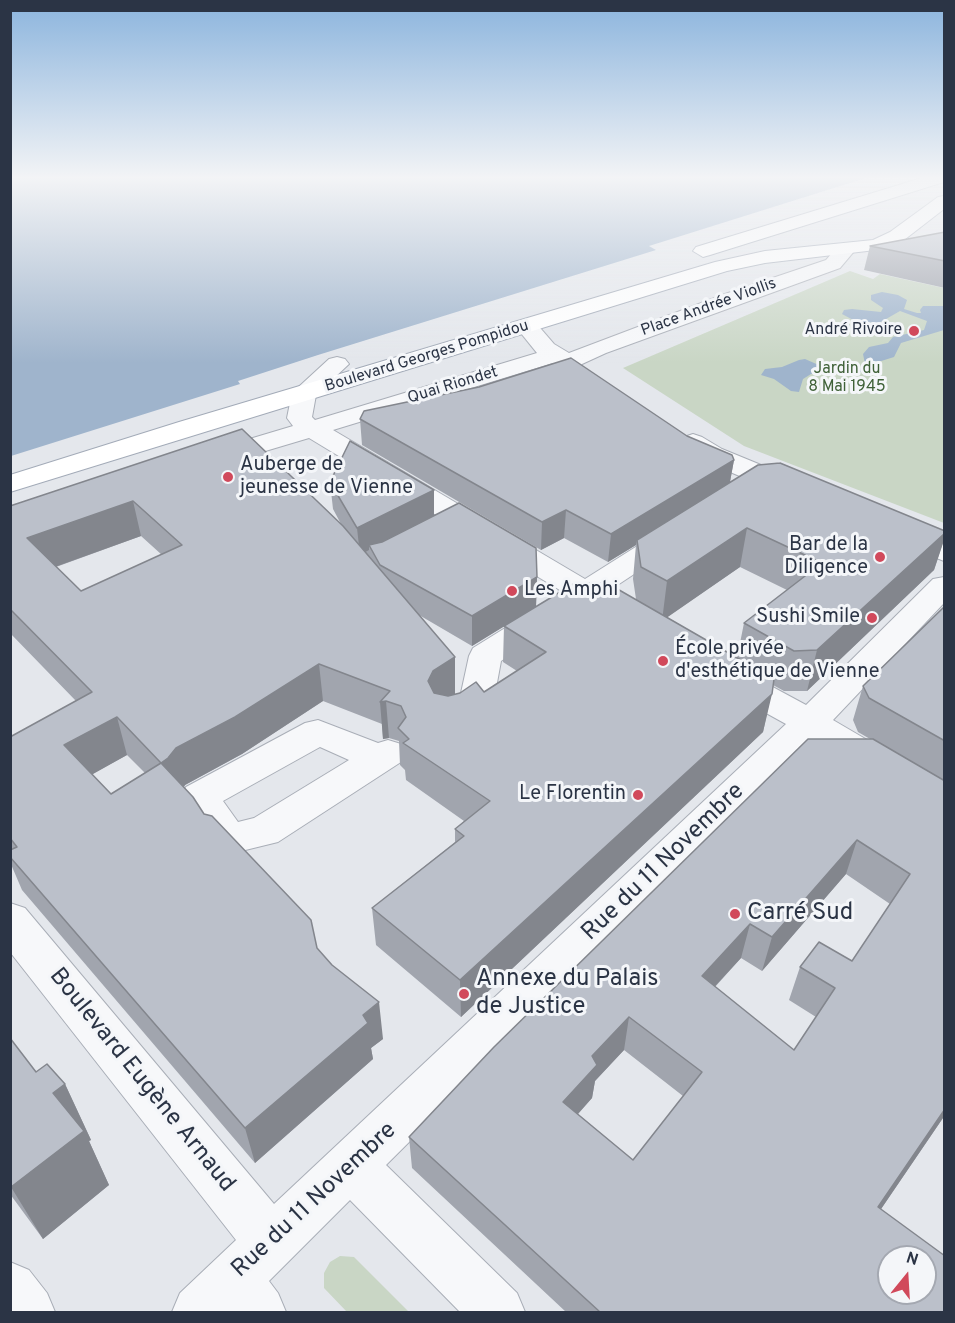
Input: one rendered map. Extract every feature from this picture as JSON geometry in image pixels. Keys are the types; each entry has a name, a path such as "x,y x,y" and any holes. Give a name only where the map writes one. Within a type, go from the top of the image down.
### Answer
{"main road":[{"path":"688,255 742,239"},
{"path":"828,239 846,249"},
{"path":"877,245 890,239"},
{"path":"877,245 911,251"},
{"name":"Boulevard Georges Pompidou","path":"10,484 732,263 765,257 877,245"},
{"name":"Boulevard Georges Pompidou","path":"10,466 657,266"}],"street":[{"name":"Place Andrée Viollis","path":"561,358 597,348 833,264 846,249"},
{"path":"527,327 561,358 595,378"},
{"name":"Quai Riondet","path":"187,467 561,358"},
{"path":"338,364 304,393 299,418 312,429 636,623"},
{"path":"674,430 755,485 809,495"},
{"path":"428,534 460,517"},
{"path":"872,521 945,552"},
{"path":"448,719 477,699 485,656 695,522"},
{"name":"Rue du 11 Novembre","path":"230,1301 273,1241 352,1167 625,882 809,723 945,586"},
{"path":"705,664 945,803"},
{"name":"Boulevard Eugène Arnaud","path":"10,920 246,1212 273,1241"},
{"path":"352,1167 498,1312"},
{"path":"10,1289 28,1312"}],"green space":[{"name":"Jardin du 8 Mai 1945","path":"850,271 873,279 880,274 944,288 944,523 744,446 623,368"},
{"path":"340,1256 354,1257 409,1312 347,1312 324,1288 324,1273 330,1262"}],"water":[{"path":"11,239 672,239 649,246 656,250 318,355 238,381 240,384 11,456"},
{"path":"882,292 898,295 907,300 904,309 917,313 921,313 923,306 944,306 944,330 901,343 894,357 878,362 876,368 865,372 811,374 803,379 799,392 791,391 774,379 761,375 765,369 782,367 805,359 830,370 861,368 865,364 863,354 869,347 888,343 893,337 924,330 927,321 900,311 879,323 857,322 842,314 844,310 852,309 881,312 883,308 871,300 871,295"}],"building":[{"path":"909,239 945,239 945,261 870,246"},
{"path":"571,358 687,436 732,455 734,460 611,534 566,510 542,522 360,419 364,411 479,387"},
{"path":"242,429 343,526 455,657 433,671 428,681 434,693 448,696 460,693 476,682 484,692 546,652 504,626 575,583 607,583 774,679 772,694 460,980 372,908 464,836 455,829 490,801 403,743 409,739 398,728 406,717 401,706 386,701 380,702 390,691 319,664 235,717 176,748 161,763 193,797 204,814 212,816 311,920 317,948 332,965 379,1002 363,1015 368,1023 245,1128 10,857 10,850 17,847 10,838 10,737 92,692 10,609 10,506","holes":["133,501 182,545 81,591 27,538","117,717 161,763 111,794 64,745"]},
{"path":"350,441 434,490 357,528 330,482"},
{"path":"780,463 945,531 817,650 794,651 744,623 822,563 747,528 667,581 641,567 637,540 758,465"},
{"path":"459,503 536,548 537,577 472,616 380,565 369,545 382,542"},
{"path":"945,606 945,741 869,698 863,686"},
{"path":"808,739 873,739 945,781 945,1109 878,1207 930,1245 877,1245 877,1305 937,1305 937,1250 945,1256 945,1312 600,1312 409,1137 494,1047","holes":["857,840 910,874 852,961 819,942 800,967 835,988 794,1050 702,976 750,924 772,937","629,1017 702,1072 633,1160 563,1102 597,1065 592,1056"]},
{"path":"10,1038 36,1072 47,1064 65,1084 53,1093 84,1131 11,1187"}],"place":[{"name":"André Rivoire","path":"914,331"},
{"name":"Auberge de jeunesse de Vienne","path":"228,477"},
{"name":"Bar de la Diligence","path":"880,557"},
{"name":"Les Amphi","path":"512,591"},
{"name":"Sushi Smile","path":"872,618"},
{"name":"École privée d'esthétique de Vienne","path":"663,661"},
{"name":"Le Florentin","path":"638,795"},
{"name":"Carré Sud","path":"735,914"},
{"name":"Annexe du Palais de Justice","path":"464,994"}]}
